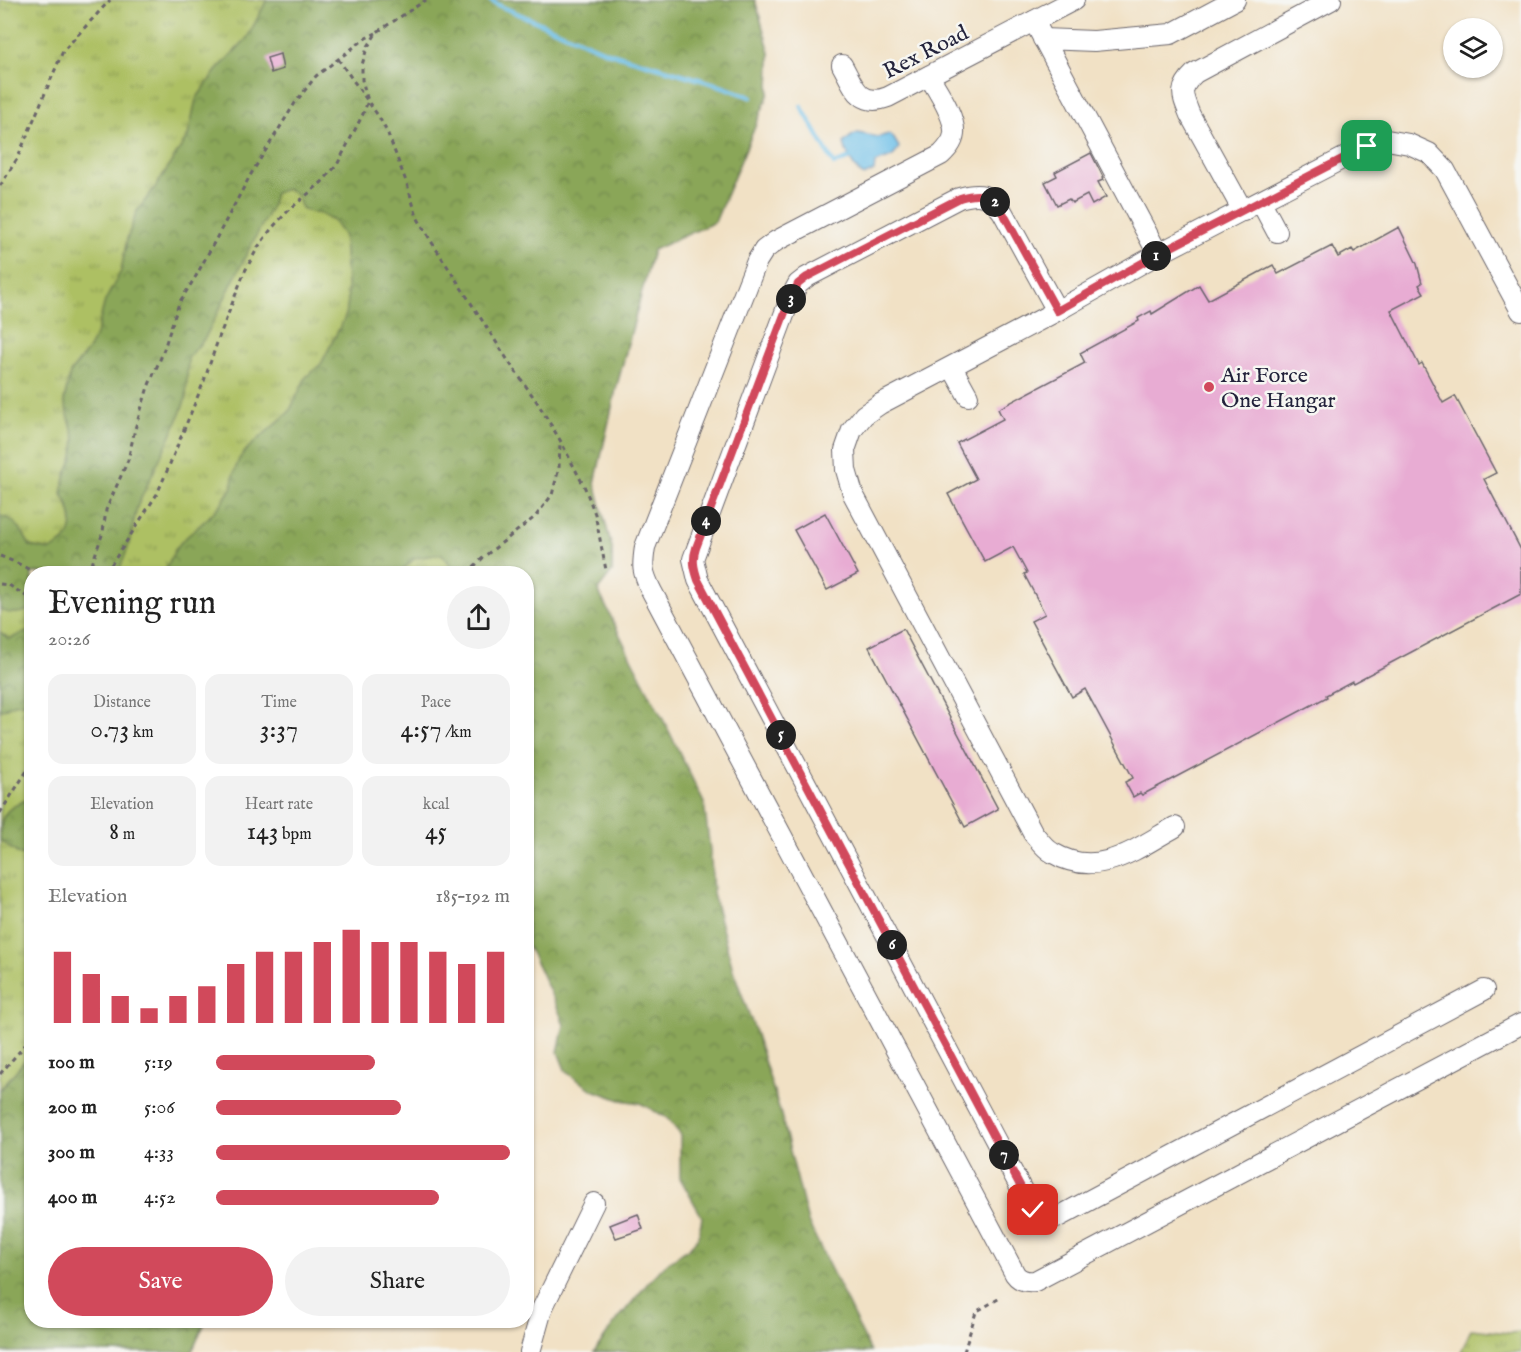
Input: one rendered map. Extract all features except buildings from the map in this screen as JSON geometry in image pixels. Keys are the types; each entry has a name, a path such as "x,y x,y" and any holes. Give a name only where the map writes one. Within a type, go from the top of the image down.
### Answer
{"street":[{"name":"Rex Road","path":"842,65 855,89 862,96 870,101 878,101 1074,0"},
{"path":"1043,39 1094,41 1171,34 1235,0"},
{"path":"1243,211 1190,115 1183,90 1195,73 1331,0"},
{"path":"1034,21 1158,254"},
{"path":"929,76 953,123 954,135 949,147 941,154 776,241 764,250 757,261 645,548 643,564 644,575 651,590 1017,1278 1022,1281 1035,1281 1521,1023"},
{"path":"1175,827 1113,860 1083,864 1051,852 1033,833 853,494 846,470 845,450 852,430 864,415 880,404 1057,311 1158,254 1367,146 1388,140 1409,144 1429,153 1445,170 1521,311"},
{"path":"1057,311 1002,211 994,200 984,195 972,194 960,198 807,277 798,284 790,299 693,559 698,580 1033,1210 1047,1219 1060,1216 1484,990"},
{"path":"1261,202 1277,232"},
{"path":"952,367 968,396"},
{"path":"530,1352 542,1309 594,1203"}],"path":[{"path":"0,186 17,159 63,51 110,0"},
{"path":"91,566 103,532 106,510 128,460 148,387 162,355 179,303 251,174 295,103 316,76 366,38 426,0"},
{"path":"110,566 156,494 167,471 204,381 244,273 258,247 289,210 322,182 337,165 363,114 368,101 362,80 362,65 366,48 378,32"},
{"path":"338,59 379,117 388,134 417,217 426,233 560,440 585,488 595,514 606,570"},
{"path":"474,566 535,517 552,495 559,468 560,440"},
{"path":"0,556 24,567"},
{"path":"0,584 9,585 24,595"},
{"path":"0,813 24,776"},
{"path":"0,1074 24,1046"},
{"path":"964,1352 976,1312 1000,1298"}],"green space":[{"path":"0,0 755,0 770,53 769,93 715,222 653,250 616,389 595,483 612,548 612,572 534,573 534,566 24,566 24,1061 0,1090"},
{"path":"267,0 755,0 770,53 769,93 715,222 653,250 616,389 595,483 612,548 612,572 598,590 704,803 713,894 733,970 780,1111 808,1222 871,1352 594,1352 648,1283 666,1264 689,1248 698,1238 702,1217 680,1178 680,1134 667,1118 640,1103 620,1100 593,1090 566,1072 558,1052 564,1025 534,958 534,566 451,566 442,554 415,558 406,566 167,566 182,541 221,504 232,487 239,459 248,448 289,412 306,377 321,364 346,315 348,300 344,236 333,220 302,208 296,194 287,189 275,193 271,208 205,338 188,358 186,398 137,507 128,548 121,566 24,566 24,612 7,612 0,609 0,516 15,523 30,546 50,550 63,542 69,534 71,516 62,494 65,477 73,457 75,439 64,401 70,373 88,350 96,335 105,301 121,271 127,239 137,211 188,136 196,99 216,71 247,38"},
{"path":"0,632 9,639 24,633 24,703 14,704 0,711"},
{"path":"24,801 24,856 0,840 3,817"},
{"path":"24,1061 24,1328 202,1328 192,1352 0,1352 0,1090"},
{"path":"1471,1329 1521,1332 1521,1352 1461,1352"}],"water":[{"path":"858,133 878,137 889,134 899,147 892,157 875,163 874,171 864,176 851,161 844,143"}],"waterway":[{"path":"490,0 607,52 751,97"},
{"path":"801,106 834,164 850,158"}],"place":[{"name":"Air Force One Hangar","path":"1209,387"}],"route":[{"path":"1033,1210 698,580 693,559 696,548 790,299 798,284 807,277 960,198 972,194 984,195 994,200 1002,211 1057,311 1158,254 1367,146"}]}
